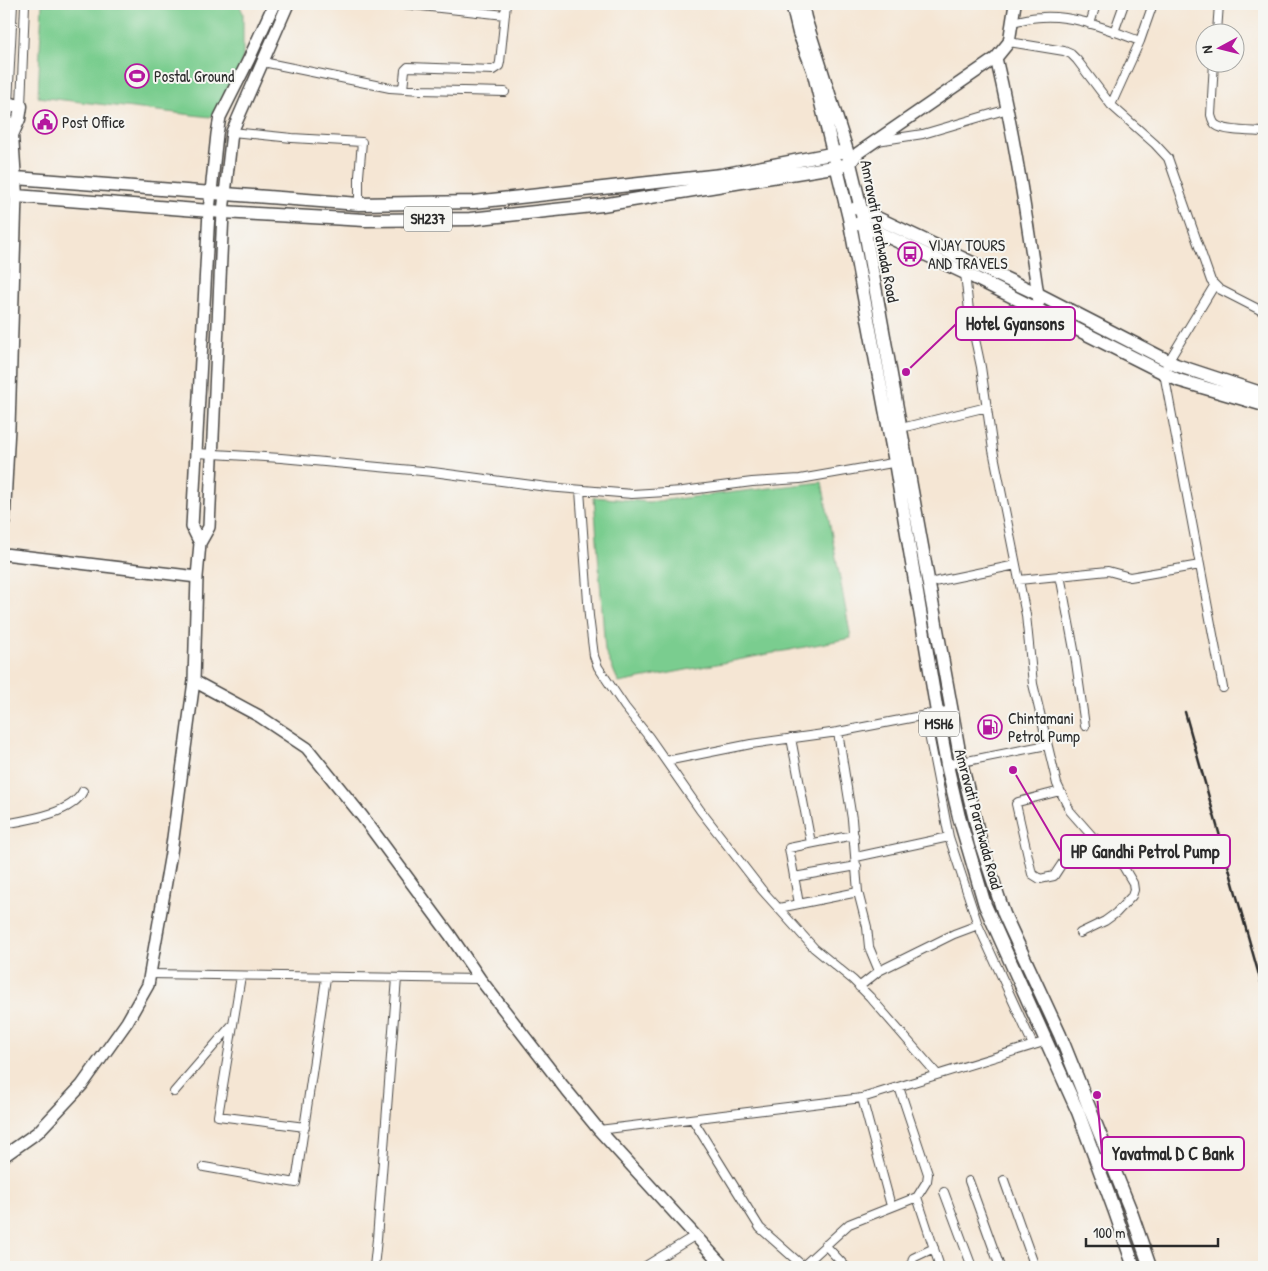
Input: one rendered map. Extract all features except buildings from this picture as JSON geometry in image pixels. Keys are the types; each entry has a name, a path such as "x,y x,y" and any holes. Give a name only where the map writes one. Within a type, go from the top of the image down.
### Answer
{"main road":[{"path":"792,4 799,32 846,153"},
{"path":"802,4 846,153"},
{"path":"10,111 16,196"},
{"path":"16,178 359,204 484,200 721,174 846,153"},
{"name":"Amravati Paratwada Road","path":"846,153 844,165 848,212 929,583 961,762 981,844 1004,914 1060,1035 1130,1209 1150,1267"},
{"name":"Amravati Paratwada Road","path":"844,165 861,209 895,429"},
{"name":"SH237","path":"16,196 223,212 364,220 470,218 602,205 844,165"},
{"path":"848,212 861,209 1038,294 1166,368 1178,380 1264,405"},
{"path":"848,212 864,225 1041,312 1166,368 1264,394"},
{"name":"Amravati Paratwada Road","path":"901,461 931,713 947,765 959,817 986,905 1081,1121 1134,1267"}],"street":[{"path":"10,111 8,36 13,4"},
{"path":"10,111 25,4"},
{"path":"200,543 192,527 210,194 220,117 274,4"},
{"path":"4,1156 38,1132 82,1085 127,1022 148,985 171,853 194,681 197,577 200,543 209,526 223,212 232,132 288,4"},
{"path":"403,4 505,15"},
{"path":"481,13 483,4"},
{"path":"403,89 405,70 408,68 496,69 500,62 506,4"},
{"path":"877,141 996,58 1009,42 1015,4"},
{"path":"1090,24 1096,4"},
{"path":"1114,32 1124,4"},
{"path":"1112,102 1140,41 1153,4"},
{"path":"1218,22 1220,4"},
{"path":"1012,22 1041,16 1066,18 1140,41"},
{"path":"1009,42 1071,54 1112,102 1168,158 1214,286 1264,312"},
{"path":"996,58 1023,192 1041,312"},
{"path":"263,62 364,84 403,89 505,92"},
{"path":"1213,72 1212,121 1224,129 1264,132"},
{"path":"844,165 846,153 877,141 923,134 1008,110"},
{"path":"232,132 362,142 359,204"},
{"path":"4,522 16,196"},
{"path":"965,273 969,311 981,367 993,450 1026,615 1033,684 1047,745 1060,791 1070,811 1092,836 1108,848 1120,861 1133,883 1134,890 1132,896 1116,913 1080,933"},
{"path":"1214,286 1166,368 1223,688"},
{"path":"895,429 987,407"},
{"path":"197,453 433,472 493,481 632,494 683,492 752,482 800,478 901,461"},
{"path":"580,490 589,616 594,656 598,666 625,707 649,737 700,810 762,890 814,948 859,986 938,1074"},
{"path":"4,554 197,577"},
{"path":"929,583 1016,565"},
{"path":"1019,580 1108,571 1130,577 1200,565"},
{"path":"1060,575 1075,655 1085,726"},
{"path":"194,681 259,716 307,748 368,824 450,935 480,980 599,1130 724,1267"},
{"path":"666,761 791,738 838,732 952,710"},
{"path":"931,713 949,837 978,925 1034,1045"},
{"path":"838,732 854,834 858,892 867,927 869,947 879,972"},
{"path":"791,738 811,843"},
{"path":"947,765 1047,745"},
{"path":"1060,791 1016,804 1032,874 1040,879 1048,879 1054,876 1070,852 1092,836"},
{"path":"4,824 32,819 54,812 73,803 80,798 83,792"},
{"path":"799,904 789,848 854,834"},
{"path":"856,857 949,837"},
{"path":"794,877 857,866"},
{"path":"779,908 858,892"},
{"path":"859,986 879,972 954,934 978,925"},
{"path":"150,974 480,980"},
{"path":"240,976 218,1116 305,1127"},
{"path":"204,1167 296,1183 326,978"},
{"path":"374,1267 397,978"},
{"path":"174,1092 232,1024"},
{"path":"599,1130 862,1098 1047,1041"},
{"path":"693,1120 760,1228 803,1267 849,1224 917,1197 927,1180 928,1174 899,1086"},
{"path":"862,1098 891,1206"},
{"path":"1004,1180 1035,1267"},
{"path":"969,1181 1000,1267"},
{"path":"944,1192 972,1267"},
{"path":"917,1197 940,1267"},
{"path":"644,1267 696,1236"},
{"path":"825,1245 846,1267"},
{"path":"911,1267 912,1258 934,1248"}],"green space":[{"name":"Postal Ground","path":"42,4 239,4 243,13 243,57 230,96 210,117 38,97"},
{"path":"822,482 851,638 619,683 605,651 594,497 649,502"}],"railway":[{"path":"1185,712 1264,993"}],"place":[{"name":"Postal Ground","path":"137,76"},
{"name":"Post Office","path":"45,122"},
{"name":"VIJAY TOURS AND TRAVELS","path":"910,254"},
{"name":"Hotel Gyansons","path":"906,372"},
{"name":"Chintamani Petrol Pump","path":"990,727"},
{"name":"HP Gandhi Petrol Pump","path":"1013,770"},
{"name":"Yavatmal D C Bank","path":"1097,1095"}]}
